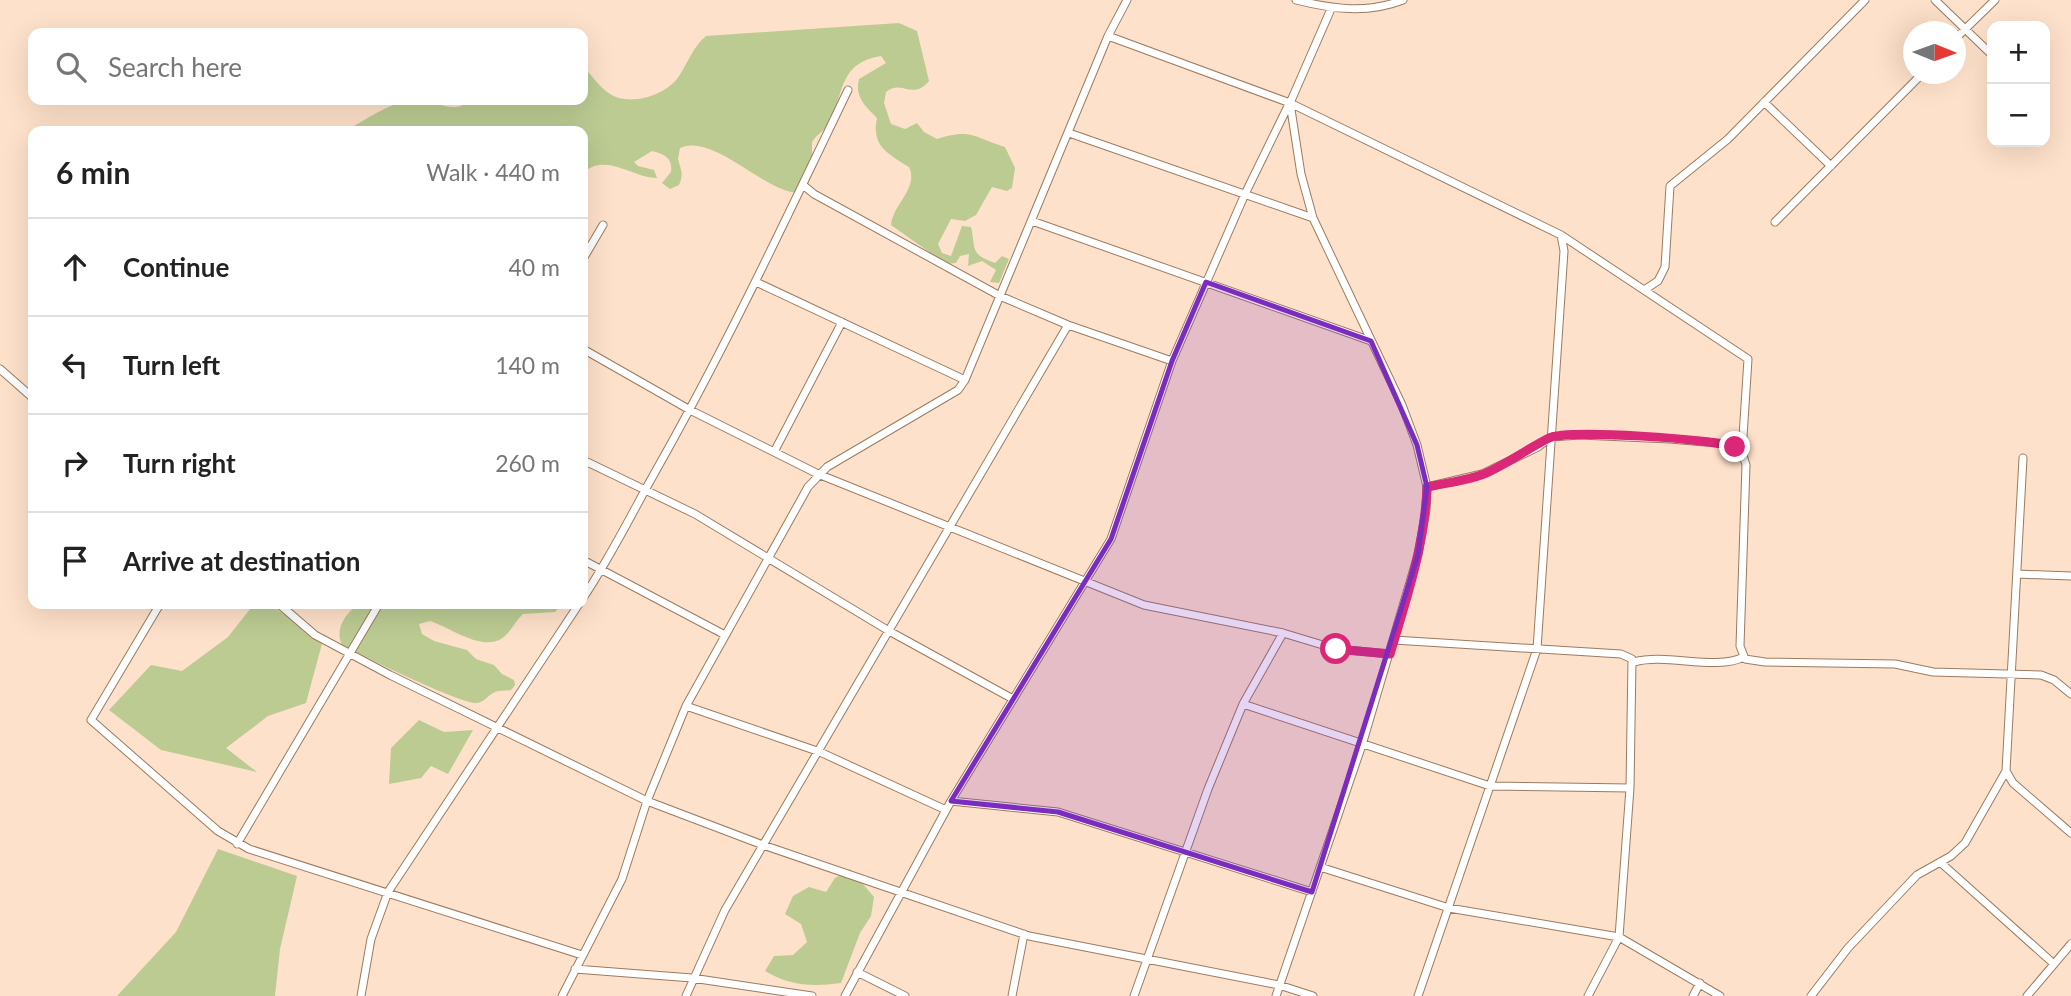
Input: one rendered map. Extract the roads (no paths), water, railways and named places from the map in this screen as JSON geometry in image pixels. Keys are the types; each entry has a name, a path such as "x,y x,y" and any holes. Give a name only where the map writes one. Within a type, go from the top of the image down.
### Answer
{"street":[{"path":"562,996 622,879 647,801 686,706 766,557 818,474 958,390 965,380 1108,36 1126,0"},
{"path":"1296,0 1331,9 1353,9 1403,0"},
{"path":"1644,290 1658,281 1665,267 1670,186 1728,139 1865,0"},
{"path":"1935,0 1957,21"},
{"path":"1966,28 1995,0"},
{"path":"845,996 951,801 1087,582 1116,526 1172,361 1245,194 1290,103 1331,9"},
{"path":"1966,30 1987,50"},
{"path":"1108,36 1290,103 1560,235 1748,359 1742,452 1746,465 1740,646 1744,657"},
{"path":"1775,222 1912,84"},
{"path":"588,590 690,410 756,282 848,90"},
{"path":"1764,102 1831,166"},
{"path":"1276,996 1362,745 1390,654 1418,555 1427,487 1417,445 1313,218 1301,174 1290,103"},
{"path":"1069,133 1313,218"},
{"path":"803,185 814,194 1000,296 1068,324 1172,361"},
{"path":"1031,222 1371,341"},
{"path":"588,250 603,225"},
{"path":"1418,996 1537,649 1564,251 1560,235"},
{"path":"756,282 965,380"},
{"path":"774,452 842,322"},
{"path":"686,996 725,910 820,752 1068,324"},
{"path":"588,352 690,410 818,474 1144,605 1283,633 1336,649 1390,654"},
{"path":"0,369 28,394"},
{"path":"1427,487 1482,474 1538,447 1551,437 1580,435 1670,439 1728,444 1742,452"},
{"path":"1811,996 1848,948 1917,874 1940,862 1965,843 2006,771 2024,458"},
{"path":"588,462 695,514 889,631 1013,699"},
{"path":"588,563 725,635"},
{"path":"2017,574 2071,576"},
{"path":"157,609 92,720 218,831 237,844 582,955"},
{"path":"285,609 315,635 495,727 647,801 762,845 1024,934 1279,985 1313,996"},
{"path":"237,844 376,609"},
{"path":"361,996 371,939 388,892 576,609"},
{"path":"1135,996 1146,957 1208,789 1243,704 1283,633"},
{"path":"1394,640 1621,654 1628,655 1634,662 1630,788 1619,936 1588,996"},
{"path":"1634,662 1655,659 1732,661 1744,657 1765,663 1895,664 1933,672 2041,675 2054,680 2071,694"},
{"path":"1243,704 1490,786 1630,788"},
{"path":"686,706 820,752 946,810"},
{"path":"2006,771 2012,783 2071,833"},
{"path":"951,801 1058,812 1187,850 1312,892"},
{"path":"1940,862 2054,964"},
{"path":"1320,867 1449,908 1619,936 1720,996"},
{"path":"1012,996 1024,934"},
{"path":"2026,996 2071,944"},
{"path":"575,969 692,978 813,996"},
{"path":"857,972 905,996"},
{"path":"1693,996 1700,983"}]}
